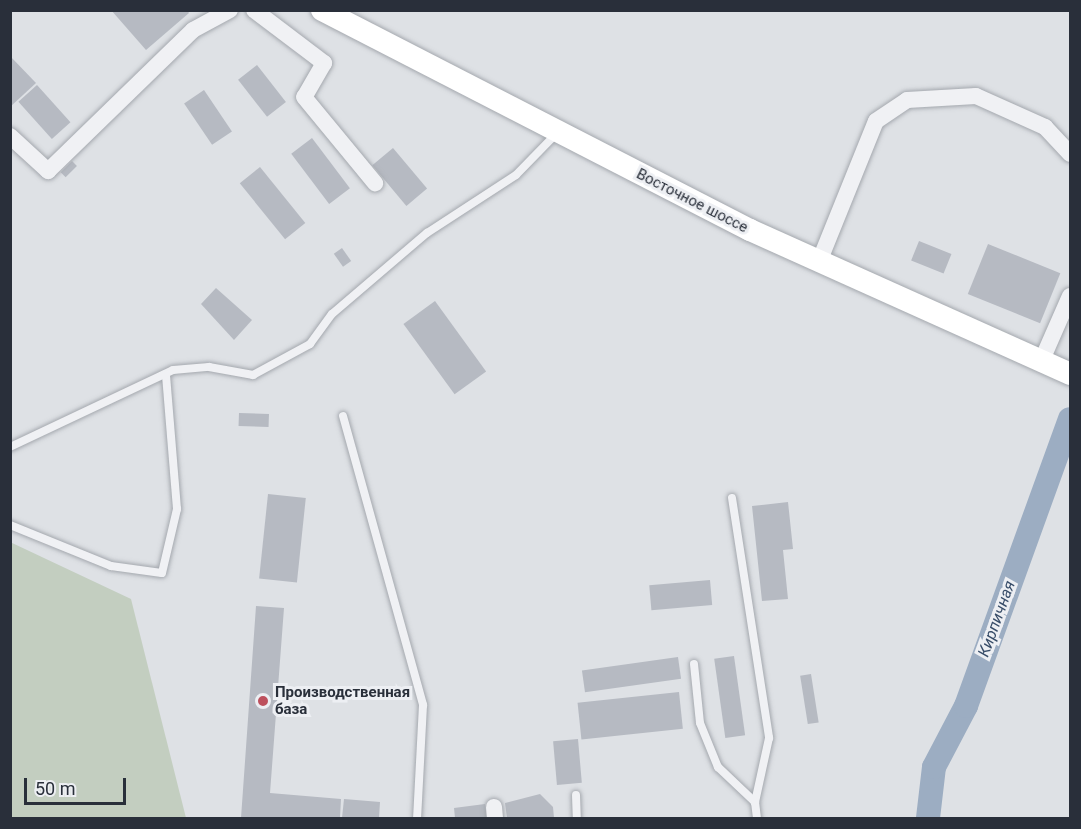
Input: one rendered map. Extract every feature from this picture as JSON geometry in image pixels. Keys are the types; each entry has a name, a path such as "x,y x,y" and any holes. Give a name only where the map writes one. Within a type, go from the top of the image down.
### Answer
{"street":[{"path":"254,10 324,63 304,97 375,183"},
{"name":"Восточное шоссе","path":"322,10 557,133 819,262 1067,373"},
{"path":"10,136 48,171 194,30 227,11"},
{"path":"819,262 876,121 907,100 976,96 1045,128 1071,154"},
{"path":"1041,362 1071,296"}],"lane":[{"path":"10,447 166,374 209,368 254,375 310,344 332,314 427,233 516,175 557,133"},
{"path":"10,525 111,566 162,573 177,509 166,374"},
{"path":"343,416 423,705 417,819"},
{"path":"732,498 769,738 755,802 757,819"},
{"path":"694,664 700,723 718,767 755,802"},
{"path":"576,795 577,819"}],"green space":[{"path":"10,542 131,599 186,818 11,818"}],"building":[{"path":"111,10 187,10 189,13 146,50"},
{"path":"10,56 36,83 10,107"},
{"path":"257,65 286,102 267,117 238,80"},
{"path":"37,85 70,122 52,139 18,102"},
{"path":"204,90 232,131 212,145 184,103"},
{"path":"312,138 350,188 329,204 291,154"},
{"path":"393,148 427,189 406,206 372,165"},
{"path":"72,161 77,166 66,177 61,172"},
{"path":"260,167 305,223 285,239 240,183"},
{"path":"919,241 951,254 944,274 911,260"},
{"path":"988,244 1060,273 1040,323 968,294"},
{"path":"342,248 351,261 343,267 334,254"},
{"path":"216,288 252,320 234,340 201,304"},
{"path":"435,301 486,371 455,394 403,324"},
{"path":"239,413 269,414 269,427 239,426"},
{"path":"268,494 306,498 297,583 259,579"},
{"path":"788,502 793,549 783,550 788,599 762,601 752,506"},
{"path":"710,580 712,605 651,610 649,585"},
{"name":"Производственная база","path":"256,606 284,608 270,793 341,799 340,818 241,818"},
{"path":"734,656 745,735 725,738 714,659"},
{"path":"678,657 681,679 585,692 582,670"},
{"path":"811,674 819,722 808,724 800,676"},
{"path":"679,692 683,729 581,739 578,703"},
{"path":"578,739 582,783 557,785 553,741"},
{"path":"540,794 553,807 554,818 507,818 505,803"},
{"path":"344,799 380,802 379,818 342,818"},
{"path":"485,804 487,818 455,818 454,808"}],"waterway":[{"name":"Кирпичная","path":"928,818 934,767 966,706 1070,419"}],"place":[{"name":"Производственная база","path":"263,701"}]}
